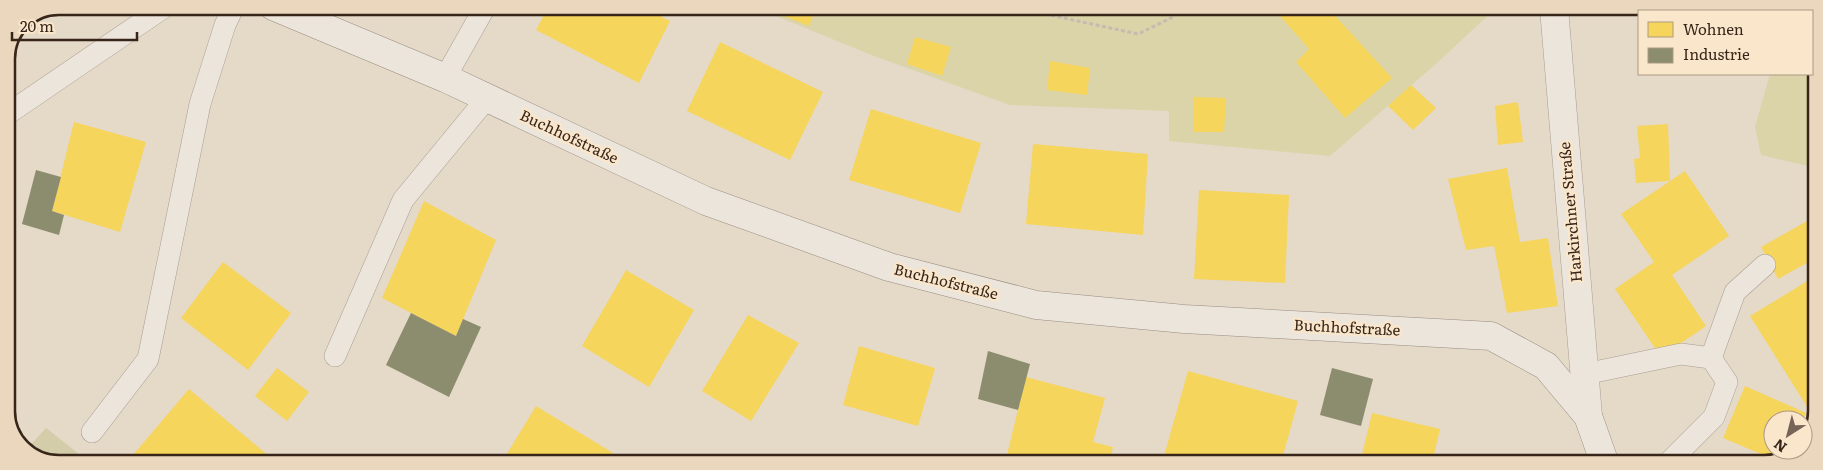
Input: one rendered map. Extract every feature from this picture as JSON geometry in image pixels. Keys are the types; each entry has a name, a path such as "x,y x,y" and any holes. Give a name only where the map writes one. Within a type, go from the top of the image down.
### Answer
{"main road":[{"name":"Buchhofstraße","path":"294,15 445,78 706,201 889,267 1036,304 1184,319 1492,336 1546,366 1588,416 1602,455"},
{"name":"Harkirchner Straße","path":"1555,15 1588,416"}],"lane":[{"path":"15,109 153,15"},
{"path":"92,432 148,359 200,104 230,15"},
{"path":"445,78 480,15"},
{"path":"335,356 403,200 486,98"},
{"path":"1711,358 1735,292 1765,265"},
{"path":"1585,374 1682,354 1711,358 1727,382 1714,417 1676,455"}],"path":[{"path":"1050,15 1138,34 1175,15"}],"shaded area":[{"path":"774,15 1488,15 1437,63 1330,156 1169,141 1169,111 1010,105 874,56"},
{"path":"1770,75 1808,75 1808,166 1761,155 1755,127"},
{"path":"46,428 80,455 50,454 42,452 31,445"}],"building: Wohnen":[{"path":"544,15 658,15 670,21 639,83 536,30"},
{"path":"781,15 813,15 809,26"},
{"path":"1279,15 1334,15 1392,78 1345,118 1296,62 1309,49"},
{"path":"915,37 951,47 942,76 907,64"},
{"path":"720,42 823,92 790,160 687,111"},
{"path":"1050,61 1090,68 1087,95 1047,90"},
{"path":"1411,85 1436,108 1413,130 1388,106"},
{"path":"1194,97 1226,98 1224,132 1194,132"},
{"path":"1518,102 1523,142 1498,145 1495,106"},
{"path":"871,109 981,143 960,213 849,180"},
{"path":"74,122 146,142 120,232 52,211"},
{"path":"1668,124 1670,181 1636,183 1634,159 1640,158 1637,126"},
{"path":"1033,144 1148,154 1143,235 1026,224"},
{"path":"1507,168 1520,242 1548,238 1558,306 1507,313 1494,246 1466,250 1448,179"},
{"path":"1685,171 1729,236 1672,275 1706,326 1661,357 1615,289 1654,262 1621,214"},
{"path":"1199,190 1289,195 1285,283 1194,279"},
{"path":"424,201 496,240 456,336 382,298"},
{"path":"1808,221 1808,262 1778,279 1761,247"},
{"path":"223,262 291,313 248,370 181,318"},
{"path":"626,270 694,310 649,387 582,346"},
{"path":"1808,281 1808,408 1750,316"},
{"path":"748,315 799,343 751,421 702,391"},
{"path":"859,346 935,368 918,426 843,405"},
{"path":"277,368 309,392 287,421 255,396"},
{"path":"1188,371 1298,401 1283,455 1164,455"},
{"path":"1026,377 1105,398 1093,442 1113,447 1111,455 1007,455"},
{"path":"1745,386 1799,410 1763,410 1763,455 1723,438"},
{"path":"189,389 268,455 133,455"},
{"path":"536,406 613,453 612,455 506,455"},
{"path":"1372,413 1440,429 1434,455 1362,455"}],"building: Industrie":[{"path":"36,170 61,177 52,211 64,215 59,235 22,224"},
{"path":"411,313 456,336 463,319 481,327 449,397 386,365"},
{"path":"988,351 1030,364 1018,410 978,399"},
{"path":"1332,368 1373,379 1361,426 1320,415"}]}
